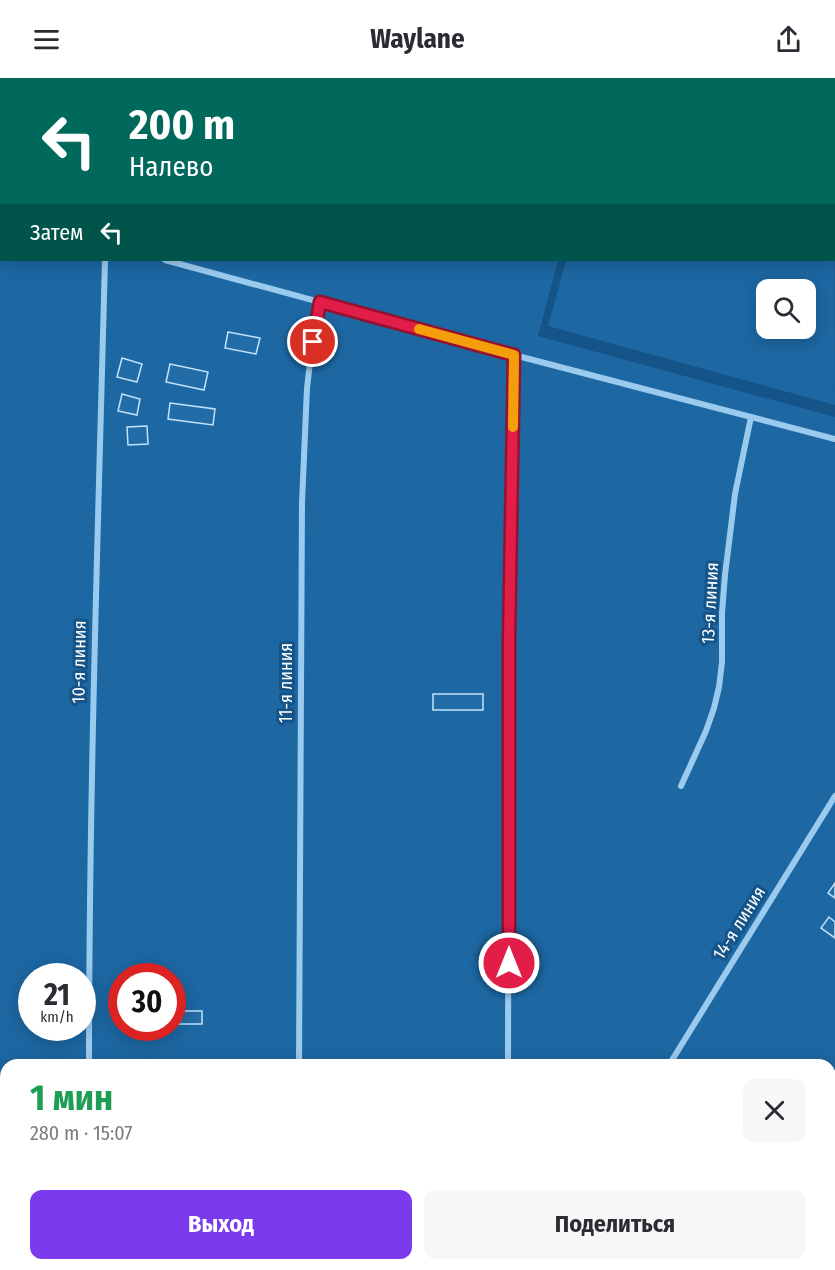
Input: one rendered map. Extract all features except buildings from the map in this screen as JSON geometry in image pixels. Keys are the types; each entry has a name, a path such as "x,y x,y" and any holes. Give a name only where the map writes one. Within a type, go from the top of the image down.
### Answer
{"street":[{"name":"10-я линия","path":"89,1059 90,875 105,261"},
{"path":"169,261 835,439"},
{"name":"11-я линия","path":"299,1059 302,502 307,388 320,302"},
{"path":"508,1059 509,640 514,355"},
{"name":"13-я линия","path":"681,786 706,731 719,687 725,575 735,494 752,417"},
{"name":"14-я линия","path":"673,1059 835,796"}],"shaded area":[{"path":"0,261 558,261 538,336 835,417 835,1059 0,1059"},
{"path":"566,261 835,261 835,405 548,326"}],"slow traffic":[{"path":"419,329 514,355 513,427"}],"route":[{"path":"313,342 320,302 514,355 509,640 509,963"}]}
